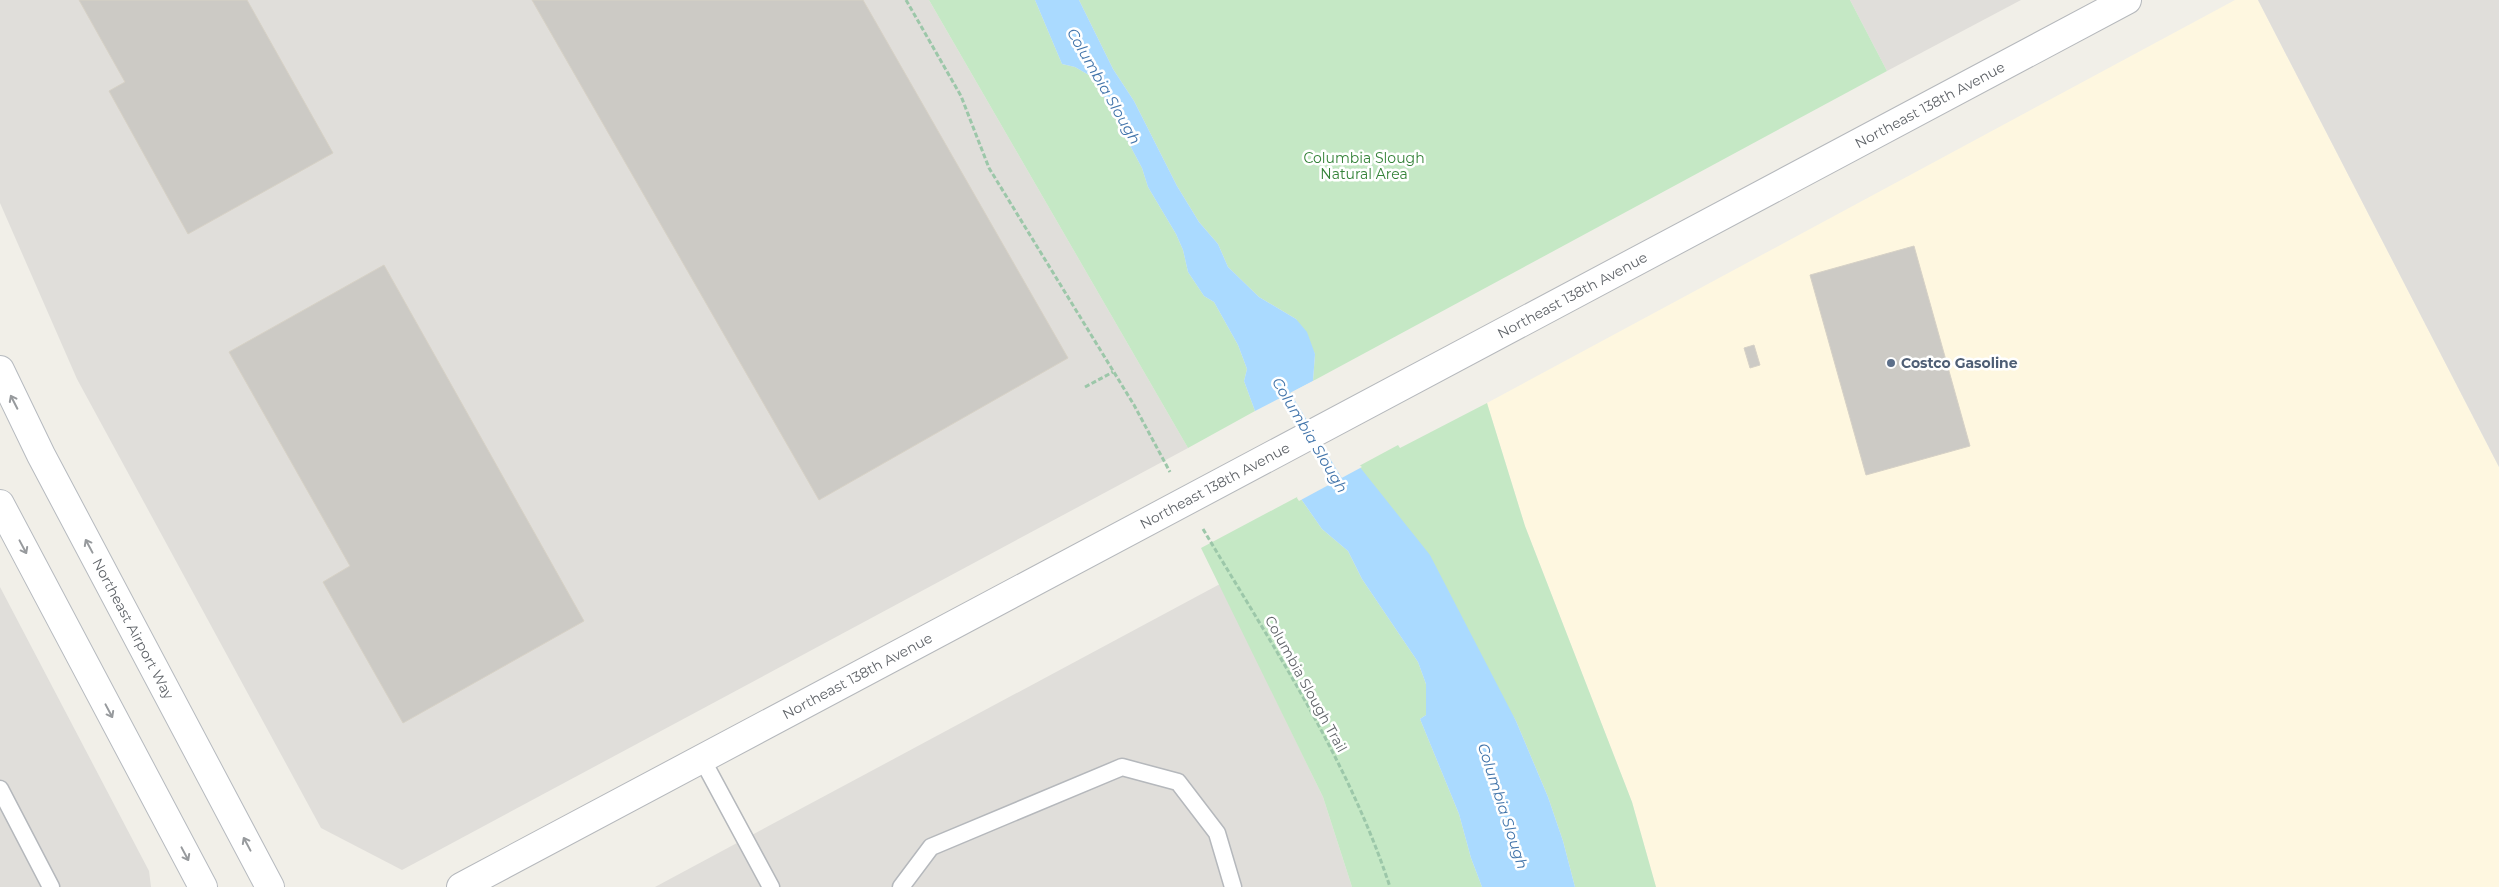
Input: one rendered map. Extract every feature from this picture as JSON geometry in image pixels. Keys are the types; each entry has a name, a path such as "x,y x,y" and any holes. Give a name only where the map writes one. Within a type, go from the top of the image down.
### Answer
{"street":[{"name":"Northeast 138th Avenue","path":"461,887 2127,0"},
{"name":"Northeast Airport Way","path":"0,370 41,455 270,887"},
{"path":"0,504 203,887"}],"lane":[{"path":"702,759 771,887"},
{"path":"901,887 931,847 1122,767 1178,782 1217,833 1233,887"},
{"path":"0,789 51,887"}],"path":[{"name":"Columbia Slough Trail","path":"906,0 961,96 989,168 1113,372 1186,500 1276,647 1315,718 1351,792 1390,887"},
{"path":"1085,387 1113,372"}],"shaded area":[{"path":"0,0 929,0 1188,448 402,870 321,828 77,379 0,203"},
{"path":"1850,0 2021,0 1887,71"},
{"path":"2235,0 2258,0 2499,467 2499,887 1656,887 1632,802 1525,526 1487,403"},
{"path":"2258,0 2499,0 2499,467"},
{"path":"1220,584 1323,797 1352,887 655,887"},
{"path":"0,587 149,871 151,887 0,887"}],"green space":[{"path":"929,0 1035,0 1062,64 1075,67 1094,78 1142,168 1148,187 1176,234 1183,250 1188,272 1204,296 1214,302 1238,345 1247,369 1244,381 1255,411 1188,448"},
{"name":"Columbia Slough Natural Area","path":"1079,0 1850,0 1887,71 1313,381 1315,354 1296,319 1259,297 1228,267 1218,244 1199,222 1177,186 1134,101 1113,69"},
{"path":"1487,403 1525,526 1632,802 1656,887 1575,887 1563,841 1548,797 1516,721 1359,466 1398,445 1400,448"},
{"path":"1299,496 1322,529 1348,551 1362,579 1418,662 1426,684 1426,715 1420,719 1459,814 1471,858 1482,887 1352,887 1323,797 1201,548"}],"water":[{"path":"1035,0 1079,0 1113,69 1134,101 1177,186 1199,222 1218,244 1228,267 1259,297 1296,319 1307,332 1315,354 1313,381 1255,411 1244,381 1247,369 1238,345 1214,302 1204,296 1188,272 1183,250 1176,234 1148,187 1142,168 1094,78 1075,67 1062,64"},
{"path":"1359,466 1430,555 1516,721 1548,797 1563,841 1575,887 1482,887 1471,858 1459,814 1420,719 1426,715 1426,684 1418,662 1362,579 1348,551 1322,529 1299,496"}],"pier":[{"path":"1315,380 1314,384 1253,413"},
{"path":"1358,464 1362,467 1299,501 1297,498 1298,494"}],"building":[{"path":"79,0 247,0 333,153 188,234 109,91 125,82"},
{"path":"532,0 863,0 1068,358 819,500"},
{"name":"Costco Gasoline","path":"1914,246 1970,446 1866,475 1810,275"},
{"path":"384,265 584,621 403,723 323,582 350,566 229,352"},
{"path":"1754,345 1760,365 1750,368 1744,348"}],"waterway":[{"name":"Columbia Slough","path":"1278,383 1342,489"}],"place":[{"name":"Costco Gasoline","path":"1891,363"}]}
